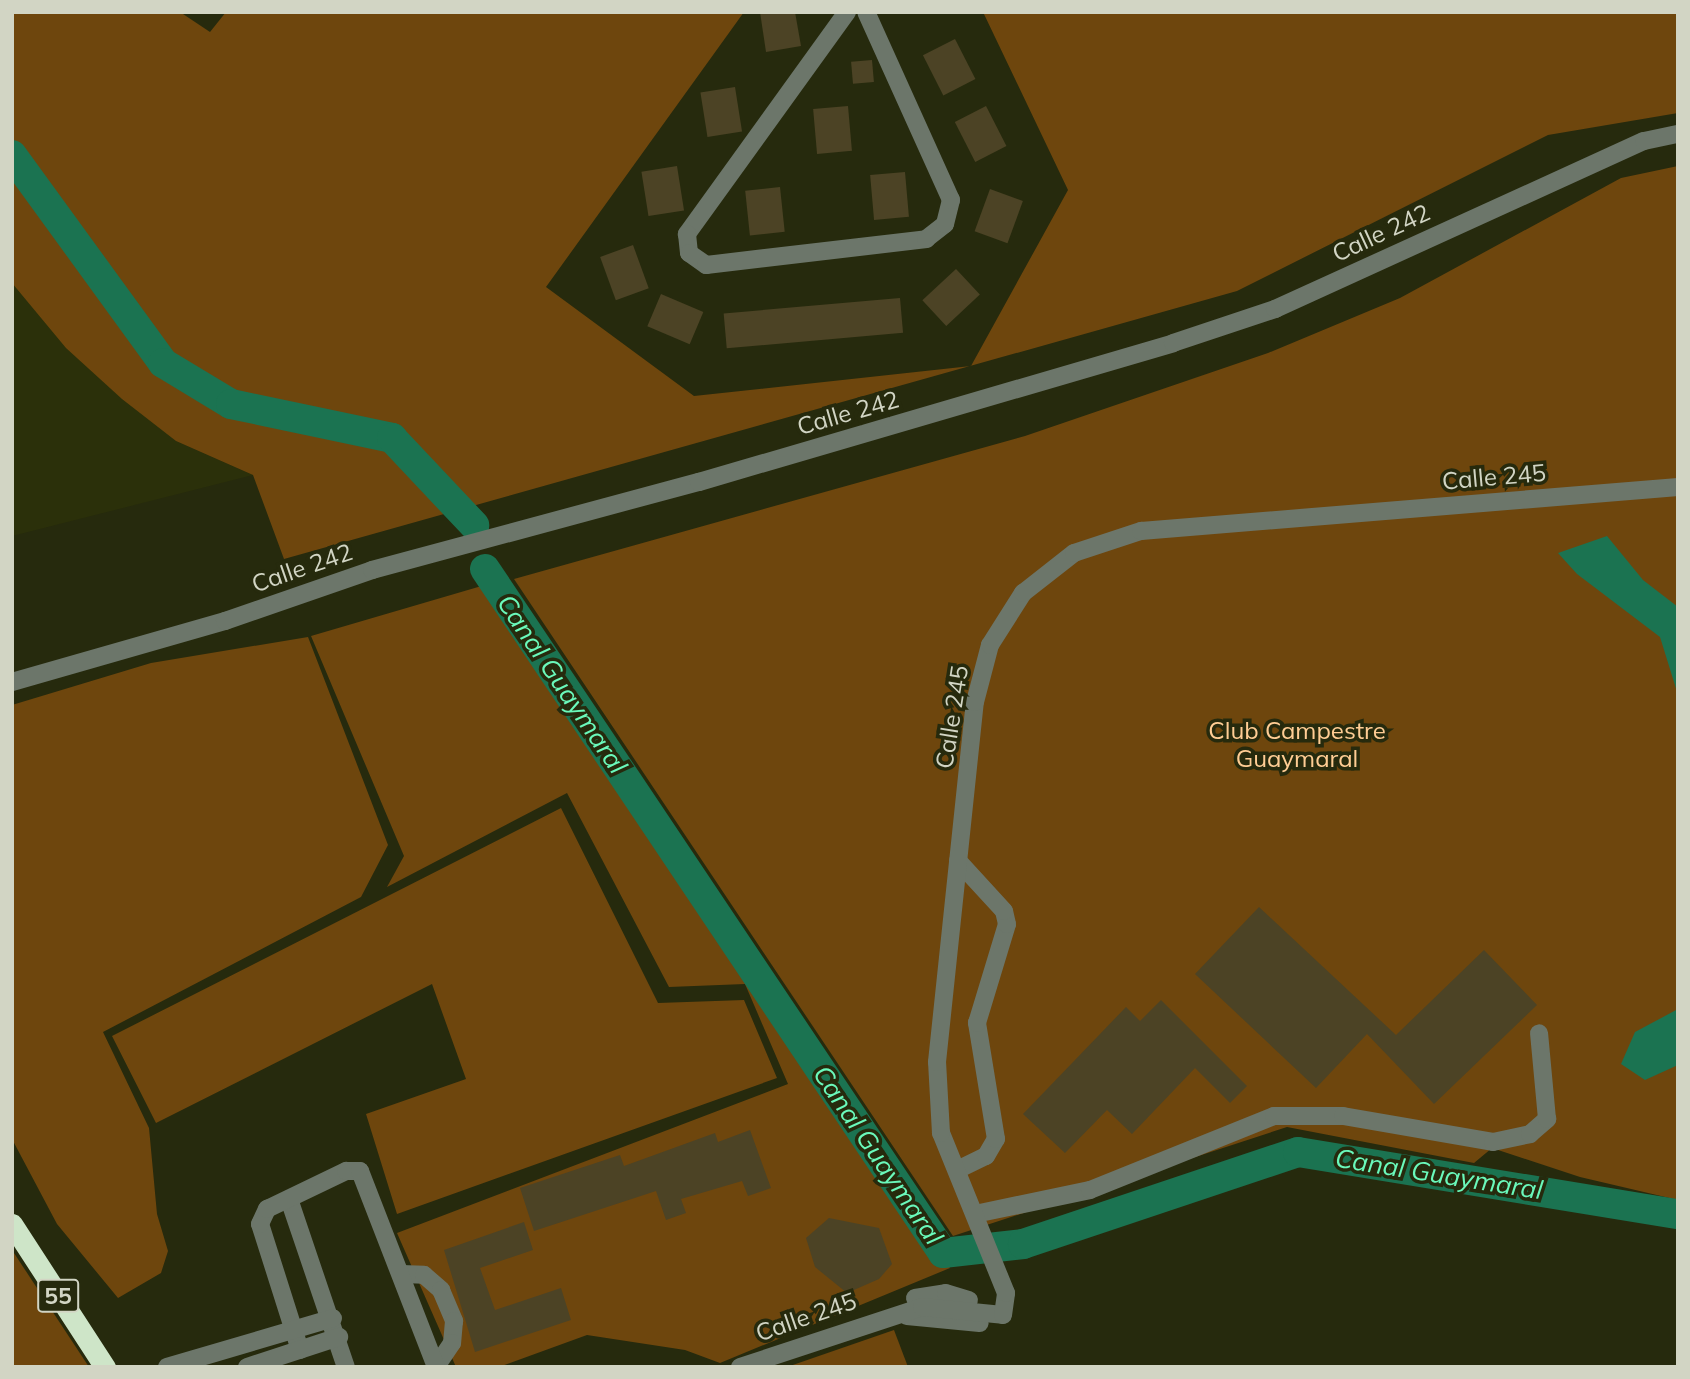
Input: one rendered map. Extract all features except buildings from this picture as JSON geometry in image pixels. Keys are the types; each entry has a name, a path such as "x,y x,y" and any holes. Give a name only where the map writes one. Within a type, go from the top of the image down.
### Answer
{"highway":[{"name":"55","path":"12,1224 105,1367"}],"street":[{"path":"847,12 687,234 689,253 706,264 926,239 945,224 951,200 866,12"},
{"name":"Calle 242","path":"12,682 225,621 372,570 699,482 1186,339 1275,309 1644,141 1678,134"},
{"name":"Calle 245","path":"889,1314 992,1324 1004,1311 1006,1293 981,1238 975,1214 941,1133 937,1062 975,702 990,645 1023,593 1074,554 1141,531 1678,487"},
{"path":"957,1170 986,1156 996,1139 977,1023 1007,924 1004,911 958,861"},
{"path":"975,1214 1090,1190 1274,1116 1343,1116 1493,1142 1531,1134 1547,1119 1539,1033"},
{"path":"300,1350 260,1224 267,1209 346,1171 360,1171 436,1367 452,1343 454,1321 442,1290 424,1275 401,1274"},
{"path":"289,1199 339,1338 346,1367"},
{"name":"Calle 245","path":"740,1367 889,1314 903,1301 946,1293 1004,1311"},
{"path":"167,1367 332,1318"},
{"path":"247,1367 339,1338"}],"shaded area":[{"path":"12,283 176,441 253,475 12,536"},
{"path":"1607,536 1643,580 1678,607 1678,695 1660,637 1577,574 1558,553"},
{"path":"1678,1009 1678,1065 1645,1080 1621,1064 1635,1032"}],"green space":[{"path":"12,12 180,12 210,32 226,12 744,12 546,287 694,396 970,366 284,559 253,475 176,441 122,399 66,348 12,283"},
{"path":"983,12 1678,12 1678,113 1548,135 1237,291 971,366 1068,190"},
{"name":"Club Campestre Guaymaral","path":"1678,166 1678,1200 1580,1177 1492,1148 1474,1163 1287,1127 953,1236 514,579 1025,436 1268,353 1400,298 1621,178"},
{"path":"502,580 950,1268 720,1363 685,1350 587,1335 499,1367 456,1367 397,1233 788,1084 745,984 669,987 567,793 387,887 404,856 311,636"},
{"path":"308,637 388,845 361,897 103,1032 149,1128 157,1214 168,1251 161,1273 118,1298 57,1224 12,1139 12,705 151,663"},
{"path":"561,808 658,1003 744,1000 777,1078 397,1214 366,1114 466,1079 432,984 156,1123 112,1036"},
{"path":"12,1250 89,1367 12,1367"},
{"path":"894,1330 908,1367 787,1367"}],"waterway":[{"name":"Canal Guaymaral","path":"12,155 163,363 231,404 392,438 474,525"},
{"name":"Canal Guaymaral","path":"485,569 943,1253 1023,1244 1298,1152 1678,1214"}]}
